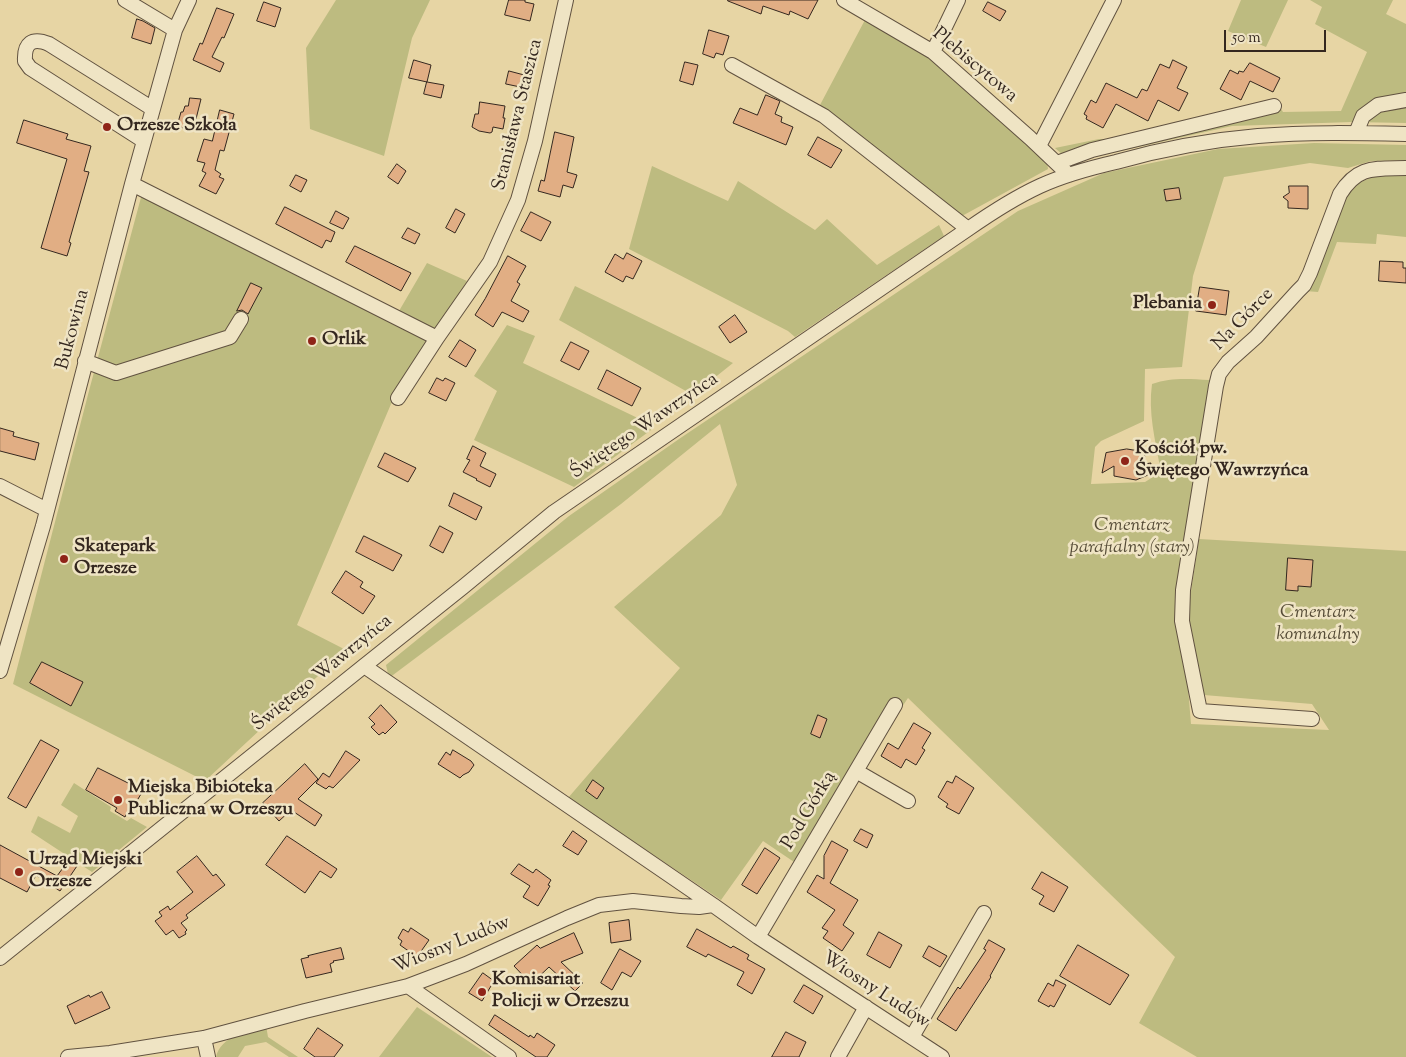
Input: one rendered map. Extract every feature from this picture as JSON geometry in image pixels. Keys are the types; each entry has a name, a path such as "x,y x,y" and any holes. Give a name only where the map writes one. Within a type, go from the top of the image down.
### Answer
{"street":[{"path":"125,0 175,30"},
{"name":"Bukowina","path":"0,671 47,510 132,184 175,30 189,0"},
{"name":"Stanisława Staszica","path":"398,398 490,262 518,200 535,141 566,0"},
{"name":"Plebiscytowa","path":"844,0 933,52 1069,175"},
{"path":"933,52 958,0"},
{"path":"1039,146 1114,0"},
{"path":"144,141 30,68 24,61 29,43 42,41 49,44 153,109"},
{"path":"732,65 824,116 968,229"},
{"path":"1356,133 1363,116 1378,105 1406,100"},
{"path":"1057,163 1092,150 1274,106"},
{"name":"Świętego Wawrzyńca","path":"0,958 464,587 554,512 1013,199 1069,175 1147,153 1212,141 1258,136 1356,133 1406,134"},
{"name":"Na Górce","path":"1312,719 1200,711 1182,621 1183,590 1216,386 1220,374 1228,362 1256,337 1304,285 1340,194 1347,182 1357,175 1370,170 1406,168"},
{"path":"132,184 437,338"},
{"path":"85,361 116,373 230,337 241,319"},
{"path":"0,486 47,510"},
{"name":"Wiosny Ludów","path":"364,666 758,937 942,1057"},
{"name":"Pod Górką","path":"758,937 895,705"},
{"path":"856,771 908,802"},
{"name":"Wiosny Ludów","path":"68,1057 110,1053 204,1038 408,986 466,964 599,905 632,901 699,907 713,905"},
{"path":"912,1038 984,913"},
{"path":"408,986 509,1057"},
{"path":"838,1057 866,1007"},
{"path":"204,1038 208,1057"}],"green space":[{"path":"336,0 430,0 412,38 384,156 310,129 306,48"},
{"path":"1241,0 1288,0 1266,47 1228,31"},
{"path":"1310,0 1393,0 1386,14 1406,24 1406,123 1352,122 1232,126 1071,162 1055,148 1099,139 1120,139 1275,99 1283,112 1341,111 1367,52 1315,24 1322,7"},
{"path":"866,18 929,57 1047,161 1048,169 962,216 956,214 820,105"},
{"path":"1314,143 1406,145 1406,160 1371,161 1348,168 1310,163 1224,177 1193,276 1182,367 1145,369 1144,421 1101,441 1095,447 1091,484 1145,482 1153,477 1160,467 1151,415 1152,384 1174,379 1209,380 1190,529 1180,590 1191,724 1329,730 1312,704 1204,695 1188,622 1199,539 1406,551 1406,1057 1197,1057 1139,1023 1175,957 908,698 797,864 763,841 721,900 568,798 680,668 614,607 721,515 737,485 720,424 621,504 389,678 386,665 569,516 679,439 1018,211 1104,173 1218,149"},
{"path":"652,166 728,201 738,181 815,230 827,219 877,265 939,225 944,236 795,337 788,331 629,249"},
{"path":"1406,174 1406,237 1377,234 1376,244 1337,242 1318,292 1305,291 1342,204 1354,185 1375,176"},
{"path":"143,190 437,338 394,397 297,625 346,650 205,781 13,684"},
{"path":"427,263 467,281 435,330 399,311"},
{"path":"575,286 733,363 693,395 559,320"},
{"path":"507,325 535,336 523,363 646,422 651,430 574,487 474,440 497,391 474,376"},
{"path":"74,783 111,807 110,811 127,821 131,818 147,827 92,872 31,832 38,816 70,833 78,816 61,805"},
{"path":"417,1007 492,1057 379,1057"},
{"path":"266,1025 268,1037 298,1057 289,1057 266,1042 245,1046 238,1057 216,1057 223,1044 229,1039 243,1032"}],"building":[{"path":"509,0 525,0 525,2 534,4 530,21 505,15"},
{"path":"728,0 818,0 808,19 790,11 789,15 763,6 761,14"},
{"path":"264,2 281,8 275,27 257,21"},
{"path":"988,2 1006,11 1000,21 983,11"},
{"path":"217,8 234,14 224,38 222,37 212,57 224,63 220,72 193,60"},
{"path":"137,19 155,28 151,44 132,38"},
{"path":"709,30 729,36 723,55 716,53 714,58 703,54"},
{"path":"414,60 431,65 427,82 409,78"},
{"path":"1173,60 1187,67 1177,88 1188,93 1179,111 1158,100 1148,121 1116,104 1103,128 1086,119 1087,116 1084,114 1091,100 1096,103 1106,83 1137,98 1142,89 1147,91 1160,64 1169,68"},
{"path":"685,62 698,65 693,85 680,81"},
{"path":"1250,63 1280,78 1273,92 1250,81 1241,100 1220,89 1230,70 1238,74 1239,71 1243,72"},
{"path":"509,71 528,76 525,88 506,84"},
{"path":"427,82 444,85 441,98 424,94"},
{"path":"766,95 780,101 775,114 782,117 781,122 793,127 786,145 733,123 740,108 757,115"},
{"path":"190,98 201,99 193,131 177,126 181,112 183,112 185,106 188,106"},
{"path":"480,102 505,106 503,129 493,127 490,133 479,131 472,127 475,114 478,114"},
{"path":"220,110 234,114 224,151 220,150 215,170 221,174 219,177 224,179 216,194 199,186 206,173 202,171 205,163 197,161 204,139 212,141"},
{"path":"24,120 68,134 66,139 91,146 84,171 89,172 69,242 71,243 67,256 41,248 67,159 17,143"},
{"path":"555,132 574,137 567,172 577,175 573,188 563,185 560,197 538,191 541,180 544,181"},
{"path":"818,137 842,150 831,168 808,155"},
{"path":"397,164 406,171 398,184 388,177"},
{"path":"296,175 307,180 301,192 290,186"},
{"path":"1289,186 1308,186 1308,209 1288,208 1288,201 1283,197 1289,193"},
{"path":"1179,188 1181,199 1166,201 1164,190"},
{"path":"285,207 335,232 331,242 326,240 322,248 276,224"},
{"path":"456,209 465,214 455,233 446,228"},
{"path":"336,211 349,218 343,229 330,223"},
{"path":"531,212 551,222 541,241 521,231"},
{"path":"408,228 420,234 415,244 402,238"},
{"path":"355,246 411,273 401,291 346,262"},
{"path":"627,253 642,261 633,279 626,276 623,282 605,272 615,254 623,259"},
{"path":"508,256 526,266 517,282 520,284 511,301 529,311 523,322 502,312 493,327 475,315"},
{"path":"1380,261 1403,262 1403,268 1406,268 1406,283 1379,281"},
{"path":"251,283 262,288 248,314 242,310 237,311"},
{"name":"Plebania","path":"1200,287 1229,291 1226,315 1196,311"},
{"path":"735,315 747,332 730,343 719,327"},
{"path":"460,340 476,350 466,367 449,357"},
{"path":"571,342 589,351 579,370 561,361"},
{"path":"607,370 641,388 632,406 598,389"},
{"path":"437,378 443,381 445,378 455,383 446,401 429,393"},
{"path":"0,428 14,432 13,436 39,443 35,460 0,451"},
{"path":"473,446 486,453 480,466 496,474 490,487 463,472 470,460 467,459"},
{"name":"Kościół pw. Świętego Wawrzyńca","path":"1127,449 1145,452 1144,464 1151,463 1148,475 1136,480 1114,476 1114,466 1102,473 1106,453"},
{"path":"385,453 416,468 408,482 378,467"},
{"path":"454,493 482,507 476,520 449,506"},
{"path":"440,526 453,533 443,553 430,546"},
{"path":"364,536 402,555 393,571 356,552"},
{"path":"1288,558 1313,560 1311,587 1298,586 1298,591 1286,590"},
{"path":"346,571 363,582 360,587 375,596 363,614 332,593"},
{"path":"42,662 83,682 71,706 30,683"},
{"path":"381,705 397,722 385,734 383,732 379,735 371,727 375,724 369,718"},
{"path":"818,715 827,719 820,738 811,734"},
{"path":"914,723 931,733 922,748 925,750 916,765 906,759 901,768 881,756 888,743 898,749"},
{"path":"41,740 59,750 26,808 8,798"},
{"path":"453,750 471,761 474,765 469,772 460,778 438,764 446,752 450,755"},
{"path":"346,751 360,760 333,788 329,786 326,789 316,783 323,773 329,777"},
{"path":"305,764 318,779 298,799 322,815 315,826 291,810 279,821 263,803"},
{"path":"98,768 134,786 132,789 141,794 129,814 127,813 125,817 115,811 117,808 86,790"},
{"path":"956,776 974,788 959,814 946,807 948,804 938,797 947,781 952,783"},
{"path":"593,780 604,788 597,799 586,791"},
{"path":"861,829 873,835 867,848 854,841"},
{"path":"573,831 587,841 578,855 563,846"},
{"path":"287,836 337,869 331,878 320,871 305,893 266,865"},
{"path":"832,841 848,850 830,883 858,900 843,925 854,933 842,951 823,938 828,931 822,928 835,910 807,892 817,875 824,879 824,856"},
{"name":"Urząd Miejski Orzesze","path":"0,845 57,876 68,861 77,866 60,891 36,875 27,892 0,878"},
{"path":"765,848 780,858 757,894 742,885"},
{"path":"197,856 213,876 216,874 225,885 186,915 188,918 181,923 187,930 186,934 179,938 173,930 166,935 155,921 162,916 159,912 168,906 170,910 193,892 177,872"},
{"path":"519,864 533,873 536,869 551,880 548,885 550,886 538,906 523,897 530,886 511,874"},
{"path":"1042,872 1068,887 1054,912 1039,904 1044,896 1032,889"},
{"path":"629,920 631,940 611,943 609,923"},
{"path":"411,928 429,940 417,957 400,945 402,941 398,938 403,929 408,932"},
{"path":"697,929 731,948 733,946 749,955 747,959 765,969 752,994 737,985 744,972 708,954 706,957 687,947"},
{"path":"879,932 902,945 890,968 867,955"},
{"path":"574,933 583,953 561,962 583,983 575,991 549,967 531,984 514,966 537,945 540,948"},
{"path":"989,940 1005,949 991,977 956,1031 937,1019 986,950 984,949"},
{"path":"1078,945 1129,975 1110,1005 1060,976"},
{"path":"929,946 947,956 940,967 923,957"},
{"path":"341,948 344,959 333,961 330,964 332,972 306,978 301,959"},
{"path":"620,949 641,961 631,977 622,972 612,990 601,983"},
{"path":"483,973 494,981 482,1001 469,993"},
{"path":"1056,980 1066,985 1054,1007 1050,1005 1049,1007 1038,1001 1048,983 1053,986"},
{"path":"804,985 823,996 813,1014 794,1002"},
{"path":"102,992 110,1008 75,1024 67,1006 89,995 90,997"},
{"path":"495,1015 529,1037 530,1035 534,1038 537,1033 555,1045 547,1057 536,1057 489,1025"},
{"path":"318,1028 343,1045 334,1057 315,1057 304,1049"},
{"path":"786,1032 806,1042 799,1057 772,1057"}],"place":[{"name":"Orzesze Szkoła","path":"107,127"},
{"name":"Plebania","path":"1212,305"},
{"name":"Orlik","path":"312,341"},
{"name":"Kościół pw. Świętego Wawrzyńca","path":"1125,461"},
{"name":"Skatepark Orzesze","path":"64,559"},
{"name":"Miejska Bibioteka Publiczna w Orzeszu","path":"118,800"},
{"name":"Urząd Miejski Orzesze","path":"19,872"},
{"name":"Komisariat Policji w Orzeszu","path":"482,992"}],"park label":[{"name":"Cmentarz parafialny (stary)","path":"1132,538"},
{"name":"Cmentarz komunalny","path":"1318,625"}]}
